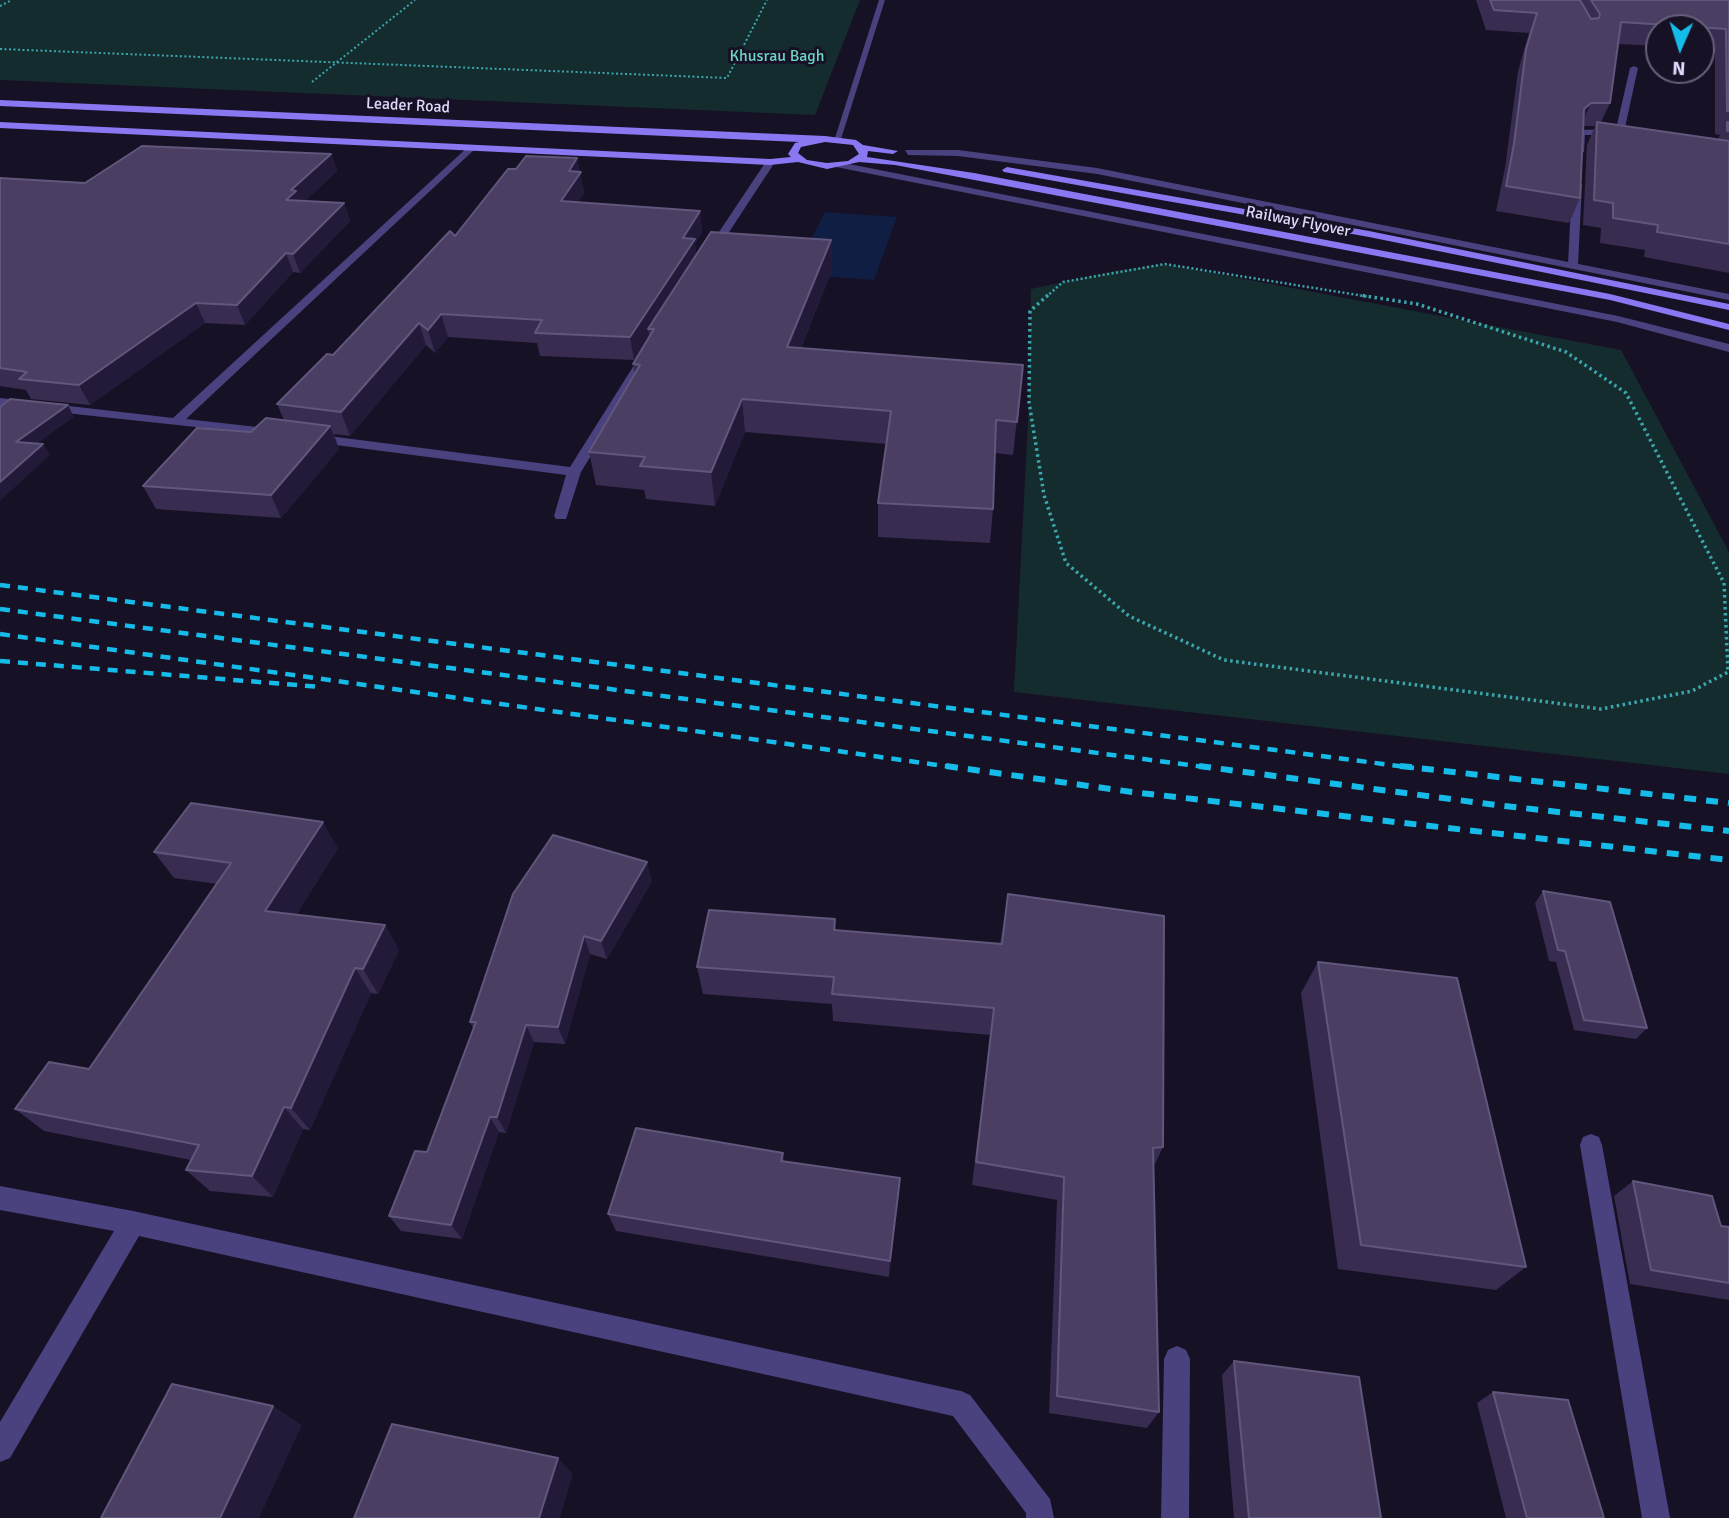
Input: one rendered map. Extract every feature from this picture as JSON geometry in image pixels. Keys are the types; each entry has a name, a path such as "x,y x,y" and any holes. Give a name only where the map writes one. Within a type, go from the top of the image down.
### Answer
{"main road":[{"name":"Leader Road","path":"0,103 837,139"},
{"name":"Leader Road","path":"0,125 770,163 797,159 815,165 839,165"},
{"name":"Railway Flyover","path":"837,139 861,147 908,152 1369,234 1729,307"},
{"path":"797,159 793,149 814,140"},
{"path":"839,165 864,155 861,147"},
{"name":"Railway Flyover","path":"859,159 895,162 974,176 1610,297 1729,327"}],"street":[{"path":"837,139 882,0"},
{"path":"1620,132 1634,68"},
{"path":"1573,264 1580,132 1634,133"},
{"path":"1580,139 1607,143"},
{"path":"177,421 472,148"},
{"path":"908,152 958,153 1097,171 1729,297"},
{"path":"702,266 770,163"},
{"path":"839,165 1430,280 1618,319 1729,348"},
{"path":"561,516 574,472 652,346"},
{"path":"0,402 177,421 574,472"},
{"path":"1591,1145 1656,1518"},
{"path":"0,1198 133,1223 961,1404 1040,1510 1040,1518"},
{"path":"0,1448 133,1223"},
{"path":"1175,1518 1177,1359"}],"path":[{"path":"0,6 12,0"},
{"path":"312,82 415,0"},
{"path":"0,49 727,78 767,0"},
{"path":"1165,264 1417,304 1566,352 1626,393 1724,583 1728,672 1692,691 1601,709 1224,660 1129,616 1066,563 1044,495 1029,402 1030,312 1063,282 1165,264"}],"green space":[{"name":"Khusrau Bagh","path":"0,0 860,0 815,115 0,80"},
{"path":"1165,264 1621,350 1729,552 1729,774 1014,692 1029,402 1031,289 1114,271"}],"water":[{"path":"825,212 897,217 874,280 793,274"}],"building":[{"path":"1490,0 1580,0 1591,19 1599,18 1600,14 1591,0 1729,0 1729,111 1726,29 1715,28 1715,14 1645,14 1645,24 1621,22 1610,103 1591,103 1584,109 1580,198 1506,186 1526,49 1537,13 1494,10"},
{"path":"1597,122 1729,141 1729,244 1657,232 1658,225 1613,218 1613,203 1594,200"},
{"path":"142,146 331,154 291,190 296,191 286,200 344,203 293,254 286,253 237,305 196,303 79,385 19,379 27,372 0,368 0,178 85,183"},
{"path":"526,156 577,158 569,171 581,172 561,201 700,211 683,238 695,239 630,337 535,333 542,320 441,314 428,330 419,323 341,412 277,404 327,354 333,355 450,231 455,236 508,169 516,169"},
{"path":"711,232 831,240 787,347 1023,365 1017,422 996,420 993,509 878,503 891,411 742,399 711,472 640,466 645,457 589,452 640,365 633,364 654,329 648,329"},
{"path":"10,399 68,405 16,442 43,444 0,482 0,407"},
{"path":"266,418 330,426 271,495 143,486 197,428 251,432"},
{"path":"191,803 323,822 265,911 385,925 363,969 355,968 291,1108 284,1107 252,1176 186,1170 199,1145 15,1109 49,1062 89,1069 231,863 154,852"},
{"path":"553,835 647,862 601,941 584,936 558,1027 526,1025 497,1117 490,1117 451,1225 389,1216 415,1151 427,1152 476,1022 470,1022 513,894"},
{"path":"1543,891 1610,902 1647,1028 1584,1020 1565,951 1558,950"},
{"path":"1008,894 1164,916 1163,1147 1153,1148 1159,1412 1057,1396 1064,1177 976,1162 994,1008 832,994 834,977 697,967 709,910 835,919 834,930 1002,944"},
{"path":"1318,962 1457,978 1526,1267 1361,1245"},
{"path":"636,1128 783,1153 781,1161 900,1178 890,1261 608,1214"},
{"path":"1633,1181 1712,1196 1721,1226 1729,1227 1729,1283 1651,1270"},
{"path":"1234,1361 1359,1377 1381,1518 1249,1518"},
{"path":"172,1384 273,1406 220,1518 101,1518"},
{"path":"1493,1392 1568,1400 1604,1518 1527,1518"},
{"path":"392,1424 558,1458 539,1518 354,1518"}],"railway":[{"path":"0,585 1414,768"},
{"path":"0,609 1212,768"},
{"path":"0,634 959,768"},
{"path":"0,661 321,687"},
{"path":"946,766 1132,792 1729,860"},
{"path":"1199,766 1496,805 1729,831"},
{"path":"1400,766 1729,803"}]}
